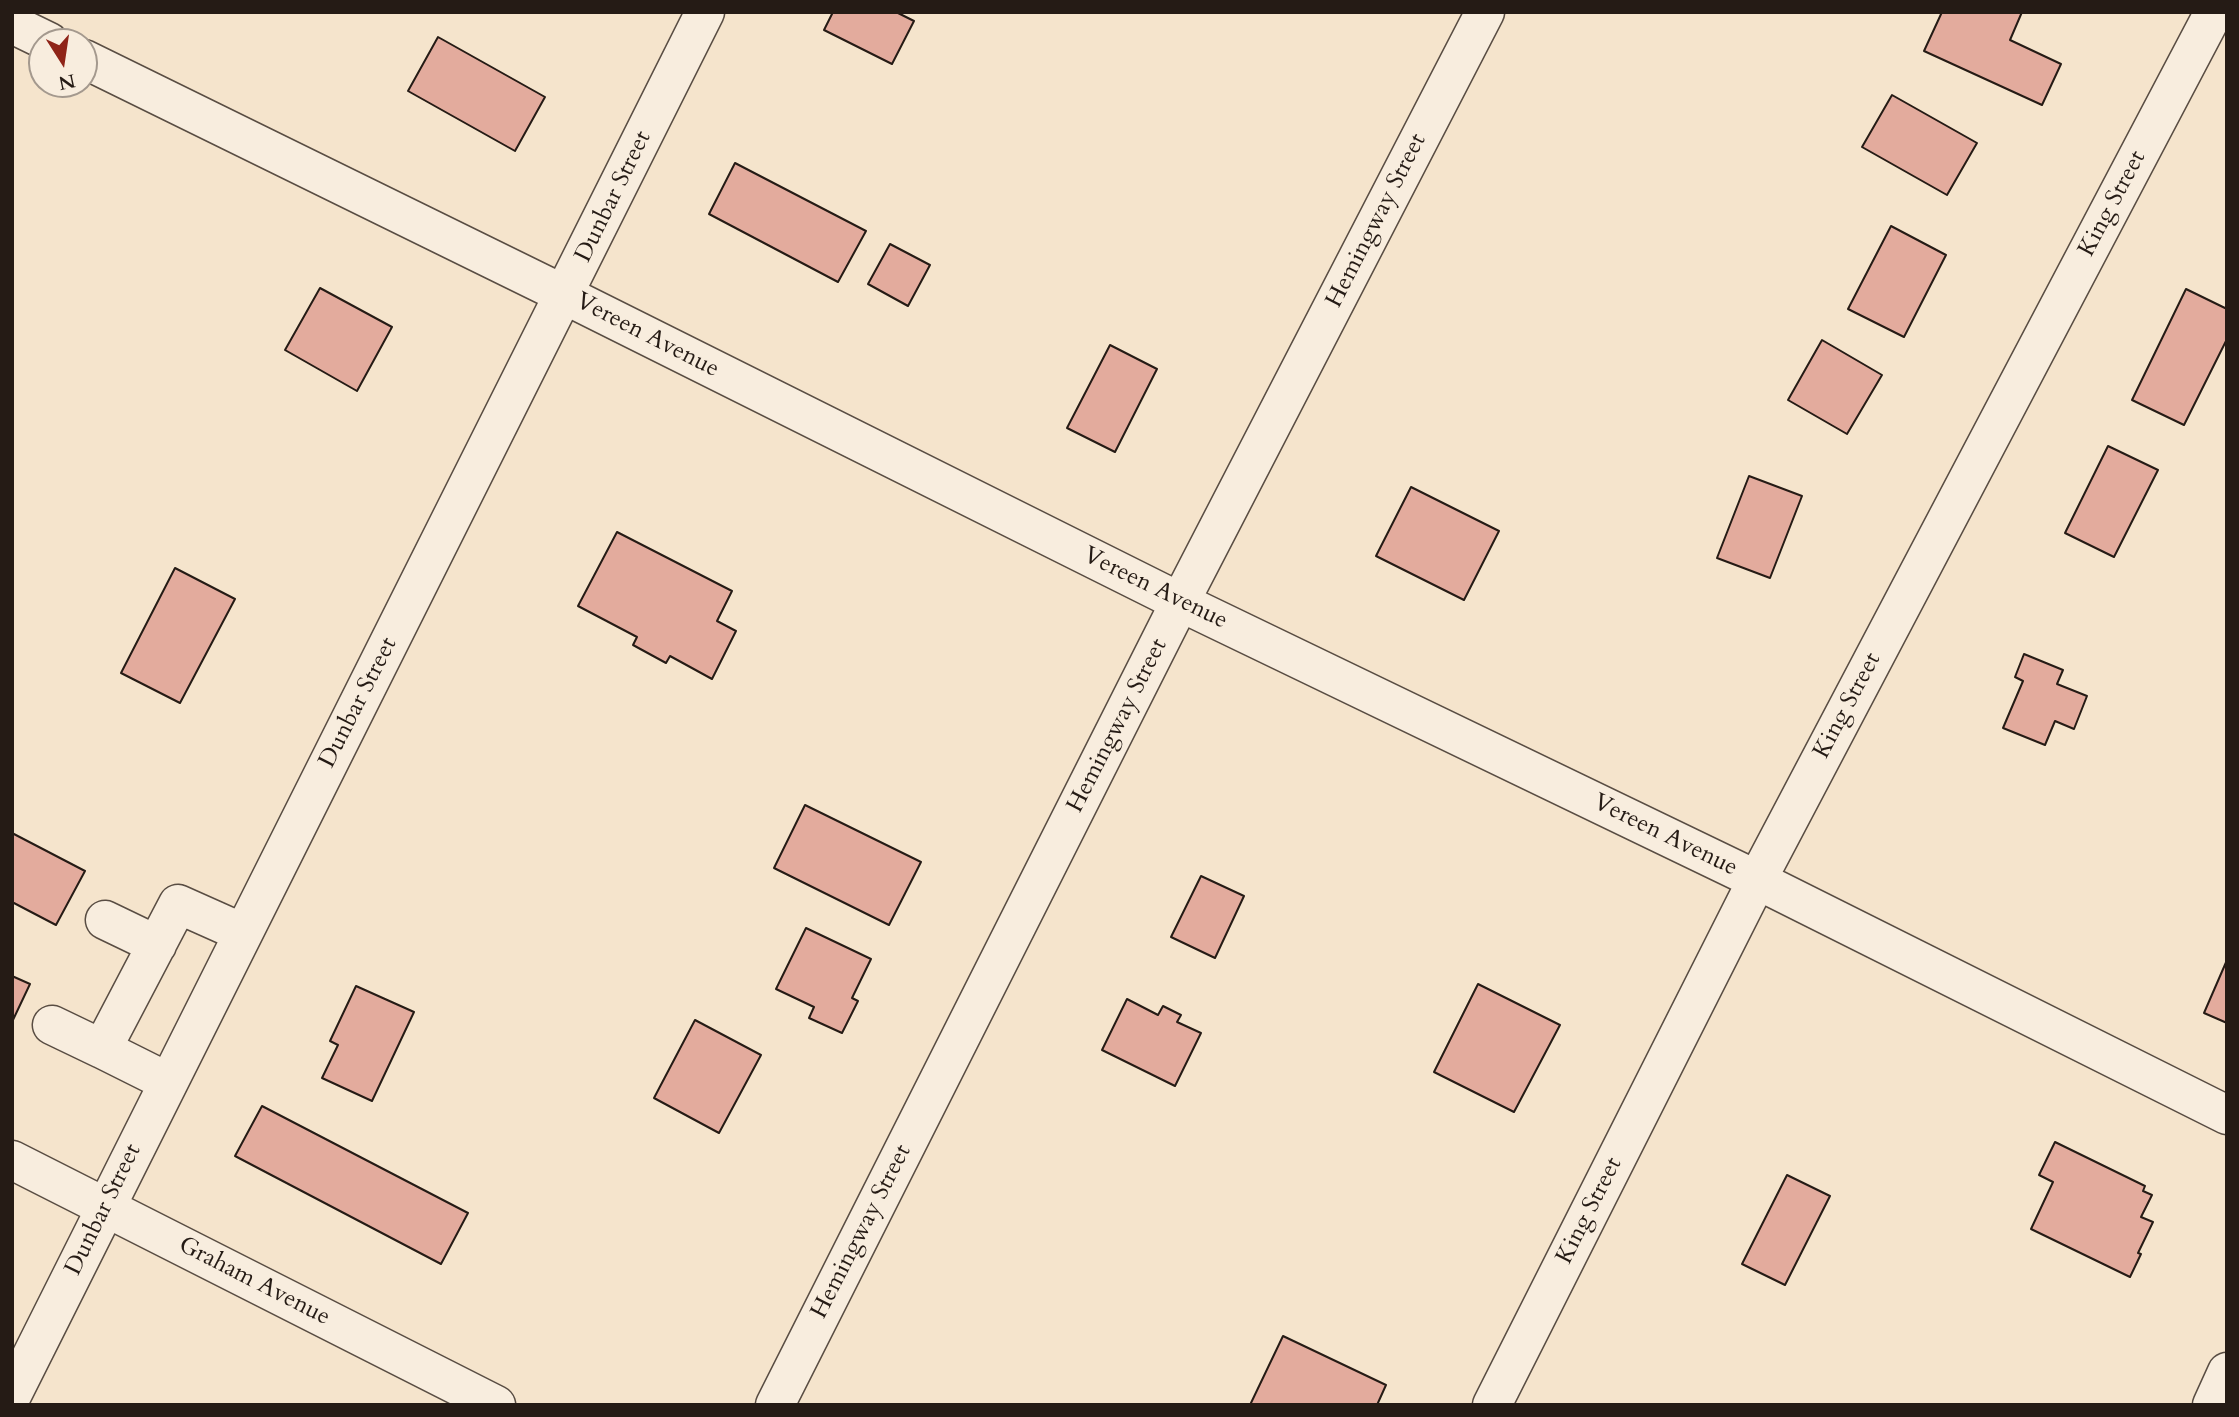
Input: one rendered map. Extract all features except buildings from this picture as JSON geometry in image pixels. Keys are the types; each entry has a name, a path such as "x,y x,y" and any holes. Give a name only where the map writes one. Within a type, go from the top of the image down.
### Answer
{"street":[{"name":"Dunbar Street","path":"12,1395 705,12"},
{"name":"Hemingway Street","path":"775,1405 1180,602 1485,12"},
{"name":"King Street","path":"1492,1405 1757,880 2214,12"},
{"path":"12,24 28,32"},
{"name":"Vereen Avenue","path":"98,66 1180,602 1757,880 2227,1115"},
{"path":"102,1049 178,904 243,933"},
{"path":"105,920 157,945"},
{"path":"52,1025 168,1082"},
{"name":"Graham Avenue","path":"12,1160 496,1405"},
{"path":"2211,1405 2227,1371"}]}
